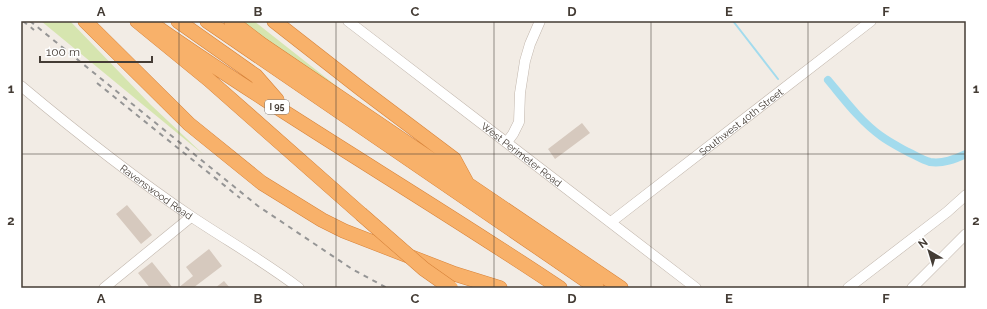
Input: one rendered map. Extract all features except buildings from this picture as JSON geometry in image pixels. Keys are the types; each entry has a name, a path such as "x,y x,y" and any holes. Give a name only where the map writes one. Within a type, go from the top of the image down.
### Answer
{"highway":[{"path":"85,21 189,124 262,183 310,213 344,231 454,274 500,288"},
{"path":"137,21 208,79 424,269 451,288"},
{"name":"I 95","path":"148,21 245,87 409,190 560,288"},
{"path":"161,21 229,69 570,288"},
{"path":"178,21 256,76 277,100"},
{"path":"207,21 597,288"},
{"path":"212,21 237,42"},
{"path":"231,21 261,44 621,288"},
{"path":"274,21 454,159 468,185"},
{"path":"454,274 482,288"}],"street":[{"name":"West Perimeter Road","path":"348,21 696,288"},
{"path":"507,142 519,122 520,93 525,61 540,21"},
{"name":"Southwest 40th Street","path":"611,222 871,21"},
{"name":"Ravenswood Road","path":"21,86 109,157 191,217 292,286"},
{"path":"848,288 947,212 966,195"},
{"path":"104,288 191,217"},
{"path":"912,288 966,234"}],"green space":[{"path":"41,21 70,21 151,105 204,155"},
{"path":"237,21 254,21 349,96"}],"waterway":[{"path":"733,21 778,79"},
{"path":"828,80 866,124 884,138 908,152 930,162 949,161 966,154"}],"railway":[{"path":"23,21 34,30"},
{"path":"30,21 258,206 352,269 387,288"},
{"path":"97,83 240,198"}]}
